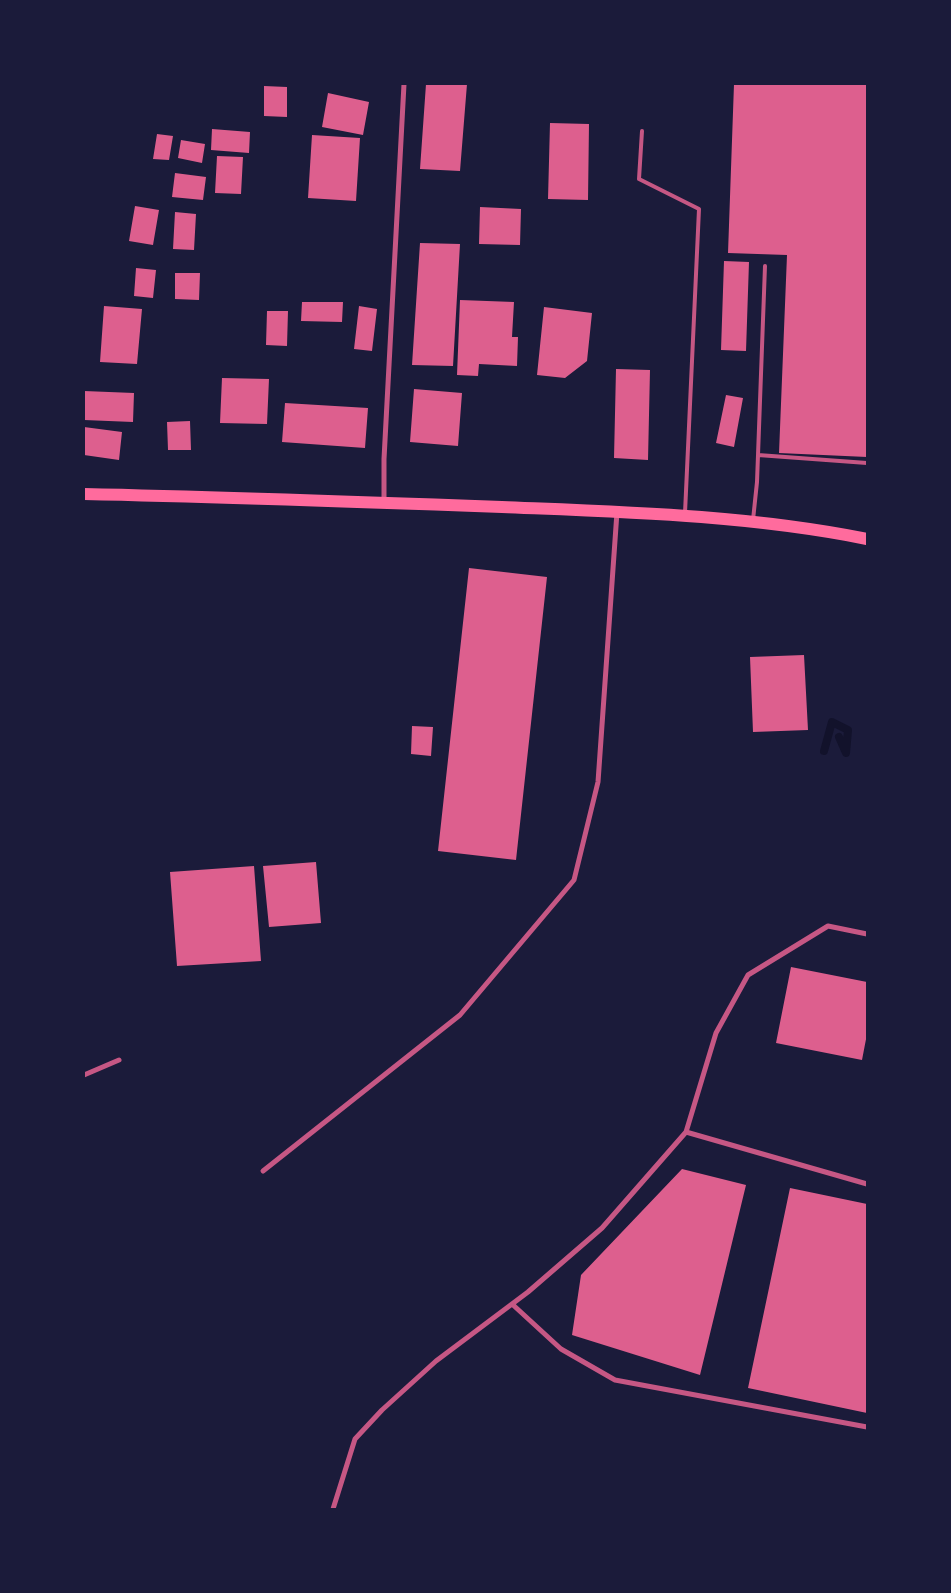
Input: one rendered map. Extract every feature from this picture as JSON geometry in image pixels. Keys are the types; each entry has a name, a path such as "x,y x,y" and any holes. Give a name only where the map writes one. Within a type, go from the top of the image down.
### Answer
{"main road":[{"path":"84,494 685,515 825,531 867,539"}],"street":[{"path":"384,503 384,459 404,84"},
{"path":"263,1171 460,1015 574,880 598,782 617,512"},
{"path":"333,1509 354,1440 382,1410 436,1361 512,1304 602,1228 686,1132 716,1033 748,974 828,926 867,934"},
{"path":"84,1075 119,1060"},
{"path":"686,1132 867,1184"},
{"path":"512,1304 561,1349 615,1380 867,1427"}],"lane":[{"path":"642,131 639,179 699,208 685,515"},
{"path":"753,522 757,482 765,266"},
{"path":"758,455 867,463"}],"building":[{"path":"426,84 467,84 460,171 420,169"},
{"path":"734,84 867,84 867,457 779,453 787,255 728,253"},
{"path":"264,86 287,87 287,117 264,116"},
{"path":"328,93 369,102 363,135 322,127"},
{"path":"550,123 589,124 588,200 548,199"},
{"path":"212,129 250,132 249,153 211,150"},
{"path":"157,134 173,136 169,160 153,159"},
{"path":"312,135 360,138 356,201 308,198"},
{"path":"181,140 205,144 202,163 178,158"},
{"path":"217,156 243,157 241,194 215,193"},
{"path":"175,173 206,177 203,200 172,197"},
{"path":"135,206 159,210 153,245 129,241"},
{"path":"480,207 521,209 520,245 479,244"},
{"path":"175,212 196,214 194,250 173,249"},
{"path":"420,243 460,244 453,366 412,365"},
{"path":"724,261 749,262 746,351 721,350"},
{"path":"136,268 156,270 153,298 134,296"},
{"path":"175,273 200,273 199,300 175,299"},
{"path":"460,300 514,302 512,337 518,337 517,366 479,364 478,376 457,375"},
{"path":"302,302 343,302 342,322 301,321"},
{"path":"104,306 142,309 137,364 100,362"},
{"path":"359,306 377,309 372,351 354,349"},
{"path":"544,307 592,313 587,361 565,378 537,375"},
{"path":"267,311 288,311 287,346 266,345"},
{"path":"616,369 650,370 648,460 614,458"},
{"path":"222,378 269,379 267,424 220,423"},
{"path":"414,389 462,393 458,446 410,442"},
{"path":"84,391 134,393 133,422 84,420"},
{"path":"726,395 743,398 734,447 716,443"},
{"path":"285,403 368,408 365,448 282,442"},
{"path":"190,421 191,450 168,450 167,422"},
{"path":"84,427 122,432 119,460 84,455"},
{"path":"469,568 547,577 516,860 438,851"},
{"path":"804,655 808,730 753,732 750,657"},
{"path":"412,726 433,727 431,756 411,754"},
{"path":"316,862 321,923 269,927 263,866"},
{"path":"254,866 261,961 177,966 170,872"},
{"path":"791,967 867,982 867,1034 862,1060 776,1043"},
{"path":"682,1169 746,1185 700,1375 572,1335 581,1275"},
{"path":"790,1188 867,1204 867,1413 748,1388"}],"waterway":[{"path":"824,751 832,722 848,730 846,753 839,737"}]}
